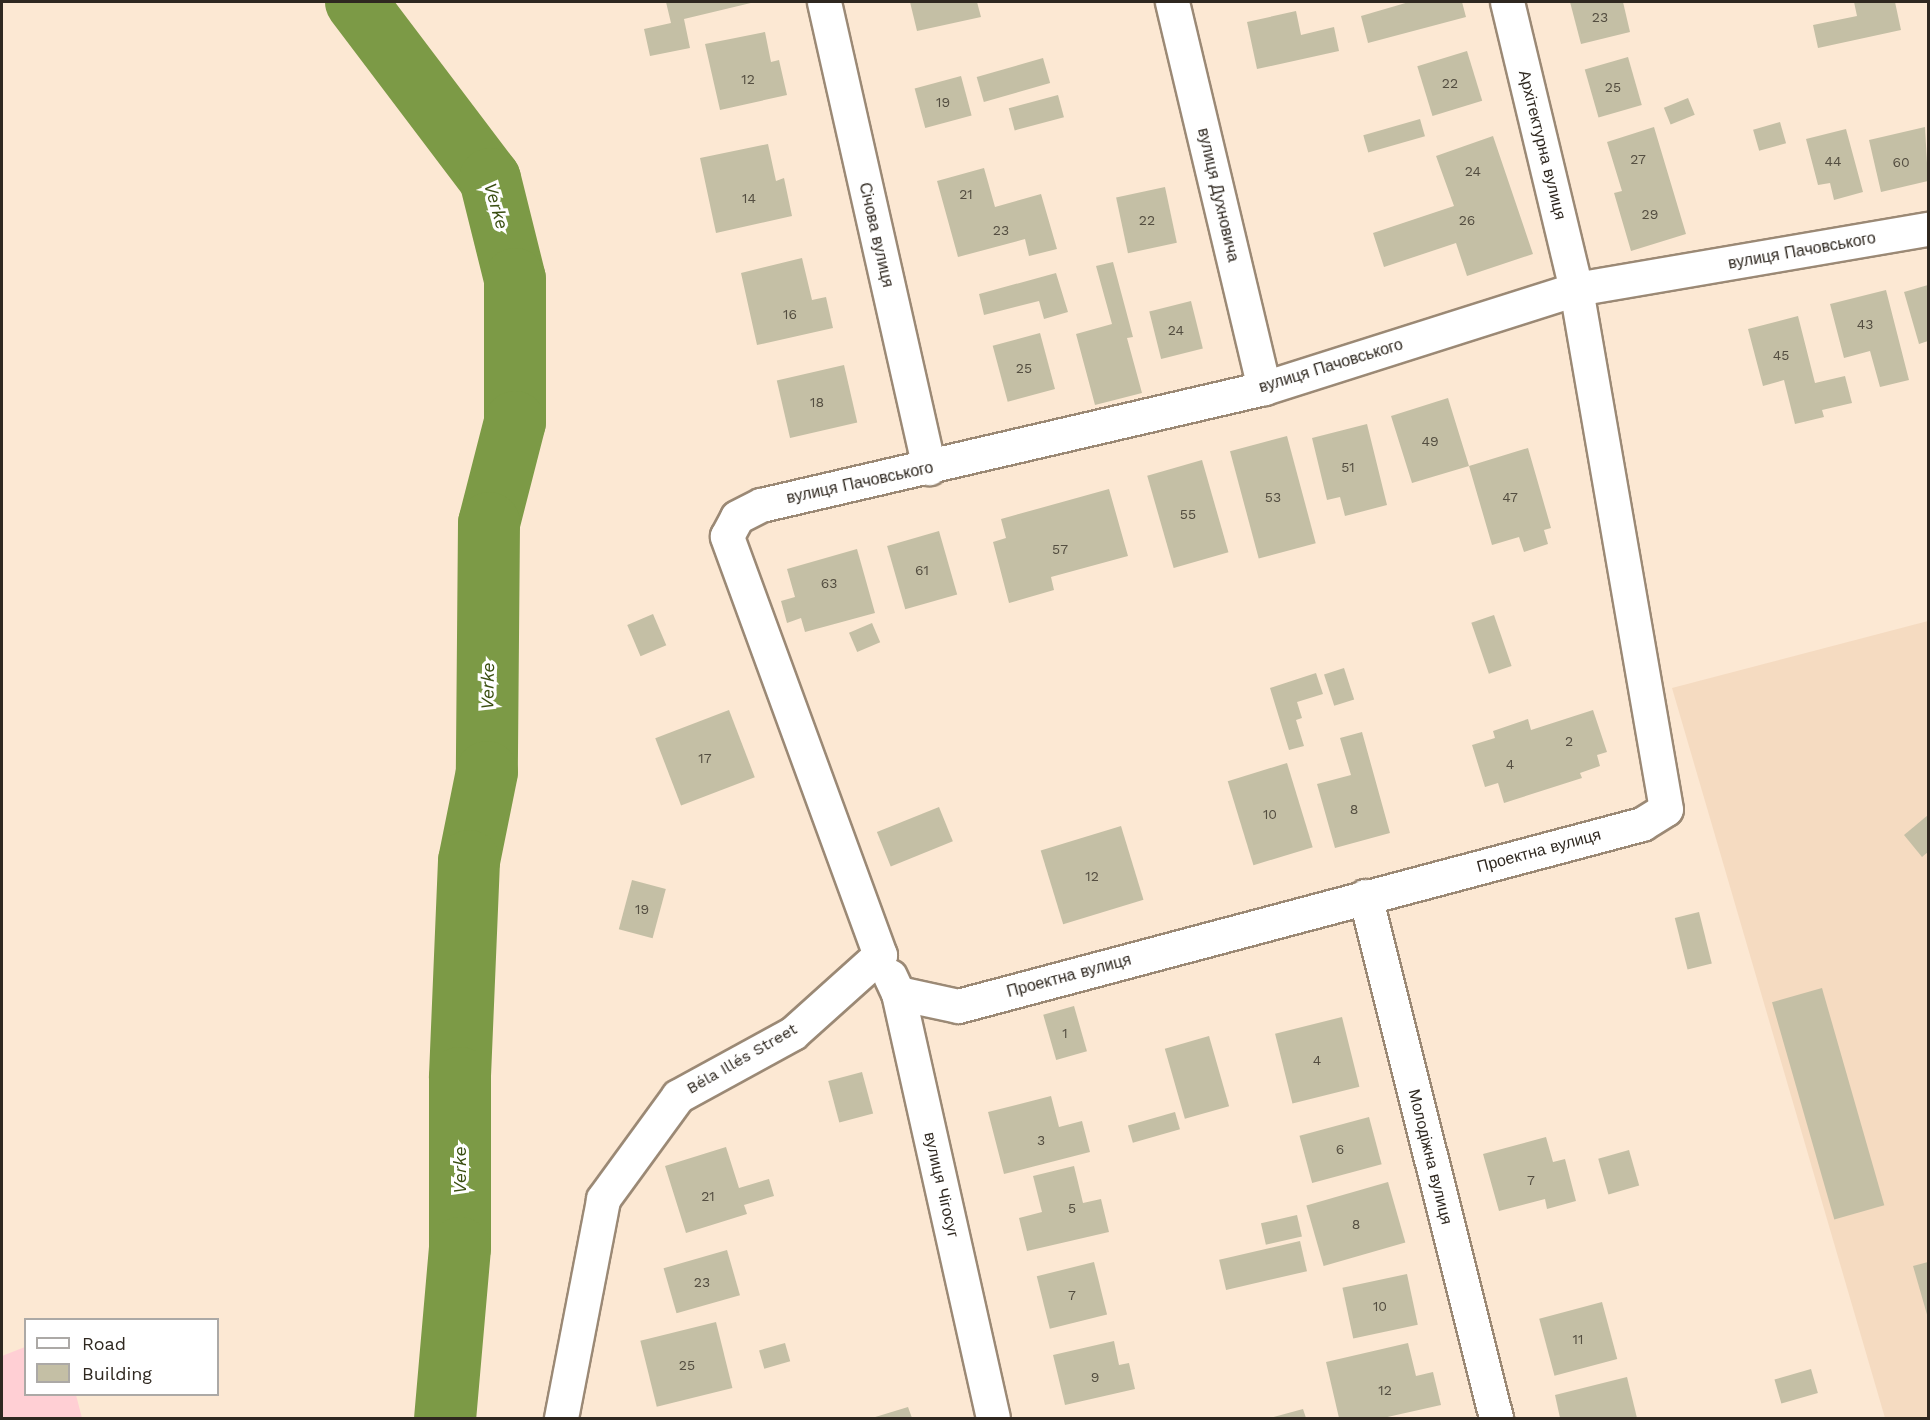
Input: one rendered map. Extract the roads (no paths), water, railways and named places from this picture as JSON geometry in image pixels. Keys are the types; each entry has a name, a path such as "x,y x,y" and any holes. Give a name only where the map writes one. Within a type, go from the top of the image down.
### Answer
{"street":[{"name":"Січова вулиця","path":"824,2 929,468"},
{"name":"вулиця Духновича","path":"1172,2 1264,388"},
{"name":"Архітектурна вулиця","path":"1507,2 1576,289"},
{"name":"вулиця Пачовського","path":"880,955 728,536 737,517 761,505 929,468 1264,388 1576,289 1929,229"},
{"name":"Проектна вулиця","path":"898,993 958,1006 1642,824 1666,809 1576,289"},
{"name":"Молодіжна вулиця","path":"1365,896 1496,1419"},
{"name":"вулиця Чігосуг","path":"880,955 898,993 993,1419"},
{"name":"Béla Illés Street","path":"561,1419 603,1199 678,1096 793,1033 880,955"}],"waterway":[{"name":"Verke","path":"356,2 490,179 515,279 515,422 489,523 487,772 469,861 460,1078 460,1248 445,1418"}]}
